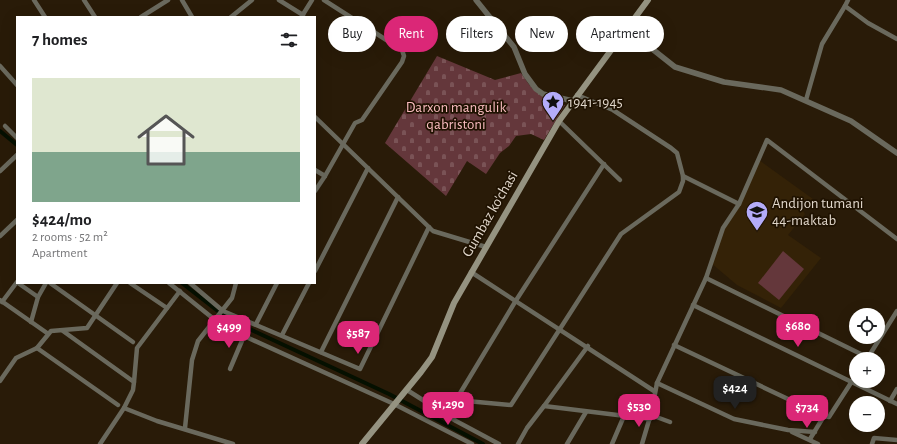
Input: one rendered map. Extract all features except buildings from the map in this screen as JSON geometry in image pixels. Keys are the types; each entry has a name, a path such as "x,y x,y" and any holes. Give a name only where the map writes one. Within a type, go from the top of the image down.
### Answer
{"main road":[{"name":"Gumbaz ko'chasi","path":"636,16 648,0"},
{"name":"Gumbaz ko'chasi","path":"362,444 407,390 432,357 454,303 471,272 559,121 610,52"}],"street":[{"path":"34,0 44,16"},
{"path":"91,0 85,2 94,16"},
{"path":"143,16 168,0"},
{"path":"182,0 191,16"},
{"path":"232,16 252,0"},
{"path":"279,0 302,16 312,0"},
{"path":"316,190 344,144 355,122 362,120 402,62 404,53 324,0"},
{"path":"476,0 514,47 526,74 536,90 543,94 573,101"},
{"path":"806,100 822,44 846,6 848,0"},
{"path":"846,6 868,23 896,37"},
{"path":"656,52 675,67 724,82 781,90 806,100 851,121 897,153"},
{"path":"0,66 16,84"},
{"path":"427,402 456,400 511,405 621,234 679,192 683,181 683,176 677,154 671,148 613,110 577,95"},
{"path":"316,118 432,232 486,247"},
{"path":"559,121 620,180"},
{"path":"4,126 16,137"},
{"path":"642,444 650,417 654,391 657,383 706,278 723,228 739,204 767,140 897,239"},
{"path":"0,171 16,156"},
{"path":"456,400 515,302 604,164"},
{"path":"316,269 368,168"},
{"path":"316,171 325,176"},
{"path":"683,176 739,204"},
{"path":"321,352 398,197"},
{"path":"0,236 16,222"},
{"path":"191,284 222,312 282,335 359,371 428,227"},
{"path":"471,272 515,302 588,346 654,391"},
{"path":"706,278 855,352"},
{"path":"16,283 1,301 48,333"},
{"path":"20,284 38,297"},
{"path":"31,322 38,297 45,284"},
{"path":"51,284 133,342"},
{"path":"0,380 16,358 37,348 51,331 87,328 116,284"},
{"path":"131,284 167,308"},
{"path":"170,284 216,320 244,336 394,404 472,444"},
{"path":"185,428 192,360 198,341 232,298 236,284"},
{"path":"256,324 276,284"},
{"path":"282,335 308,284"},
{"path":"100,444 124,408 132,390 137,348 180,291"},
{"path":"693,305 849,382"},
{"path":"871,352 897,311"},
{"path":"63,331 134,382"},
{"path":"230,369 244,336"},
{"path":"674,345 824,416 829,417 849,386"},
{"path":"518,444 527,428 588,346"},
{"path":"37,348 118,405"},
{"path":"657,383 734,419 788,430 815,432"},
{"path":"862,388 897,404"},
{"path":"407,390 427,402 432,408 499,444"},
{"path":"890,401 897,390"},
{"path":"544,406 624,416 650,417 670,422"},
{"path":"124,408 233,444"},
{"path":"567,444 586,412"},
{"path":"612,444 624,416"},
{"path":"810,439 824,416"},
{"path":"788,430 818,444"},
{"path":"872,444 874,438 897,440"}],"shaded area":[{"name":"Andijon tumani 44-maktab","path":"759,160 813,199 803,211 805,214 788,235 821,258 781,308 737,285 711,263 724,229"}],"green space":[{"name":"Darxon mangulik qabristoni","path":"437,56 495,80 521,73 539,94 565,105 544,140 531,134 516,136 509,146 500,153 486,174 467,161 446,196 385,143"},
{"path":"783,251 804,269 779,300 758,283"}],"waterway":[{"path":"0,131 16,144"},
{"path":"183,284 228,319 389,394 483,444"}],"place":[{"name":"1941-1945","path":"553,122"},
{"name":"Andijon tumani 44-maktab","path":"757,232"}]}
